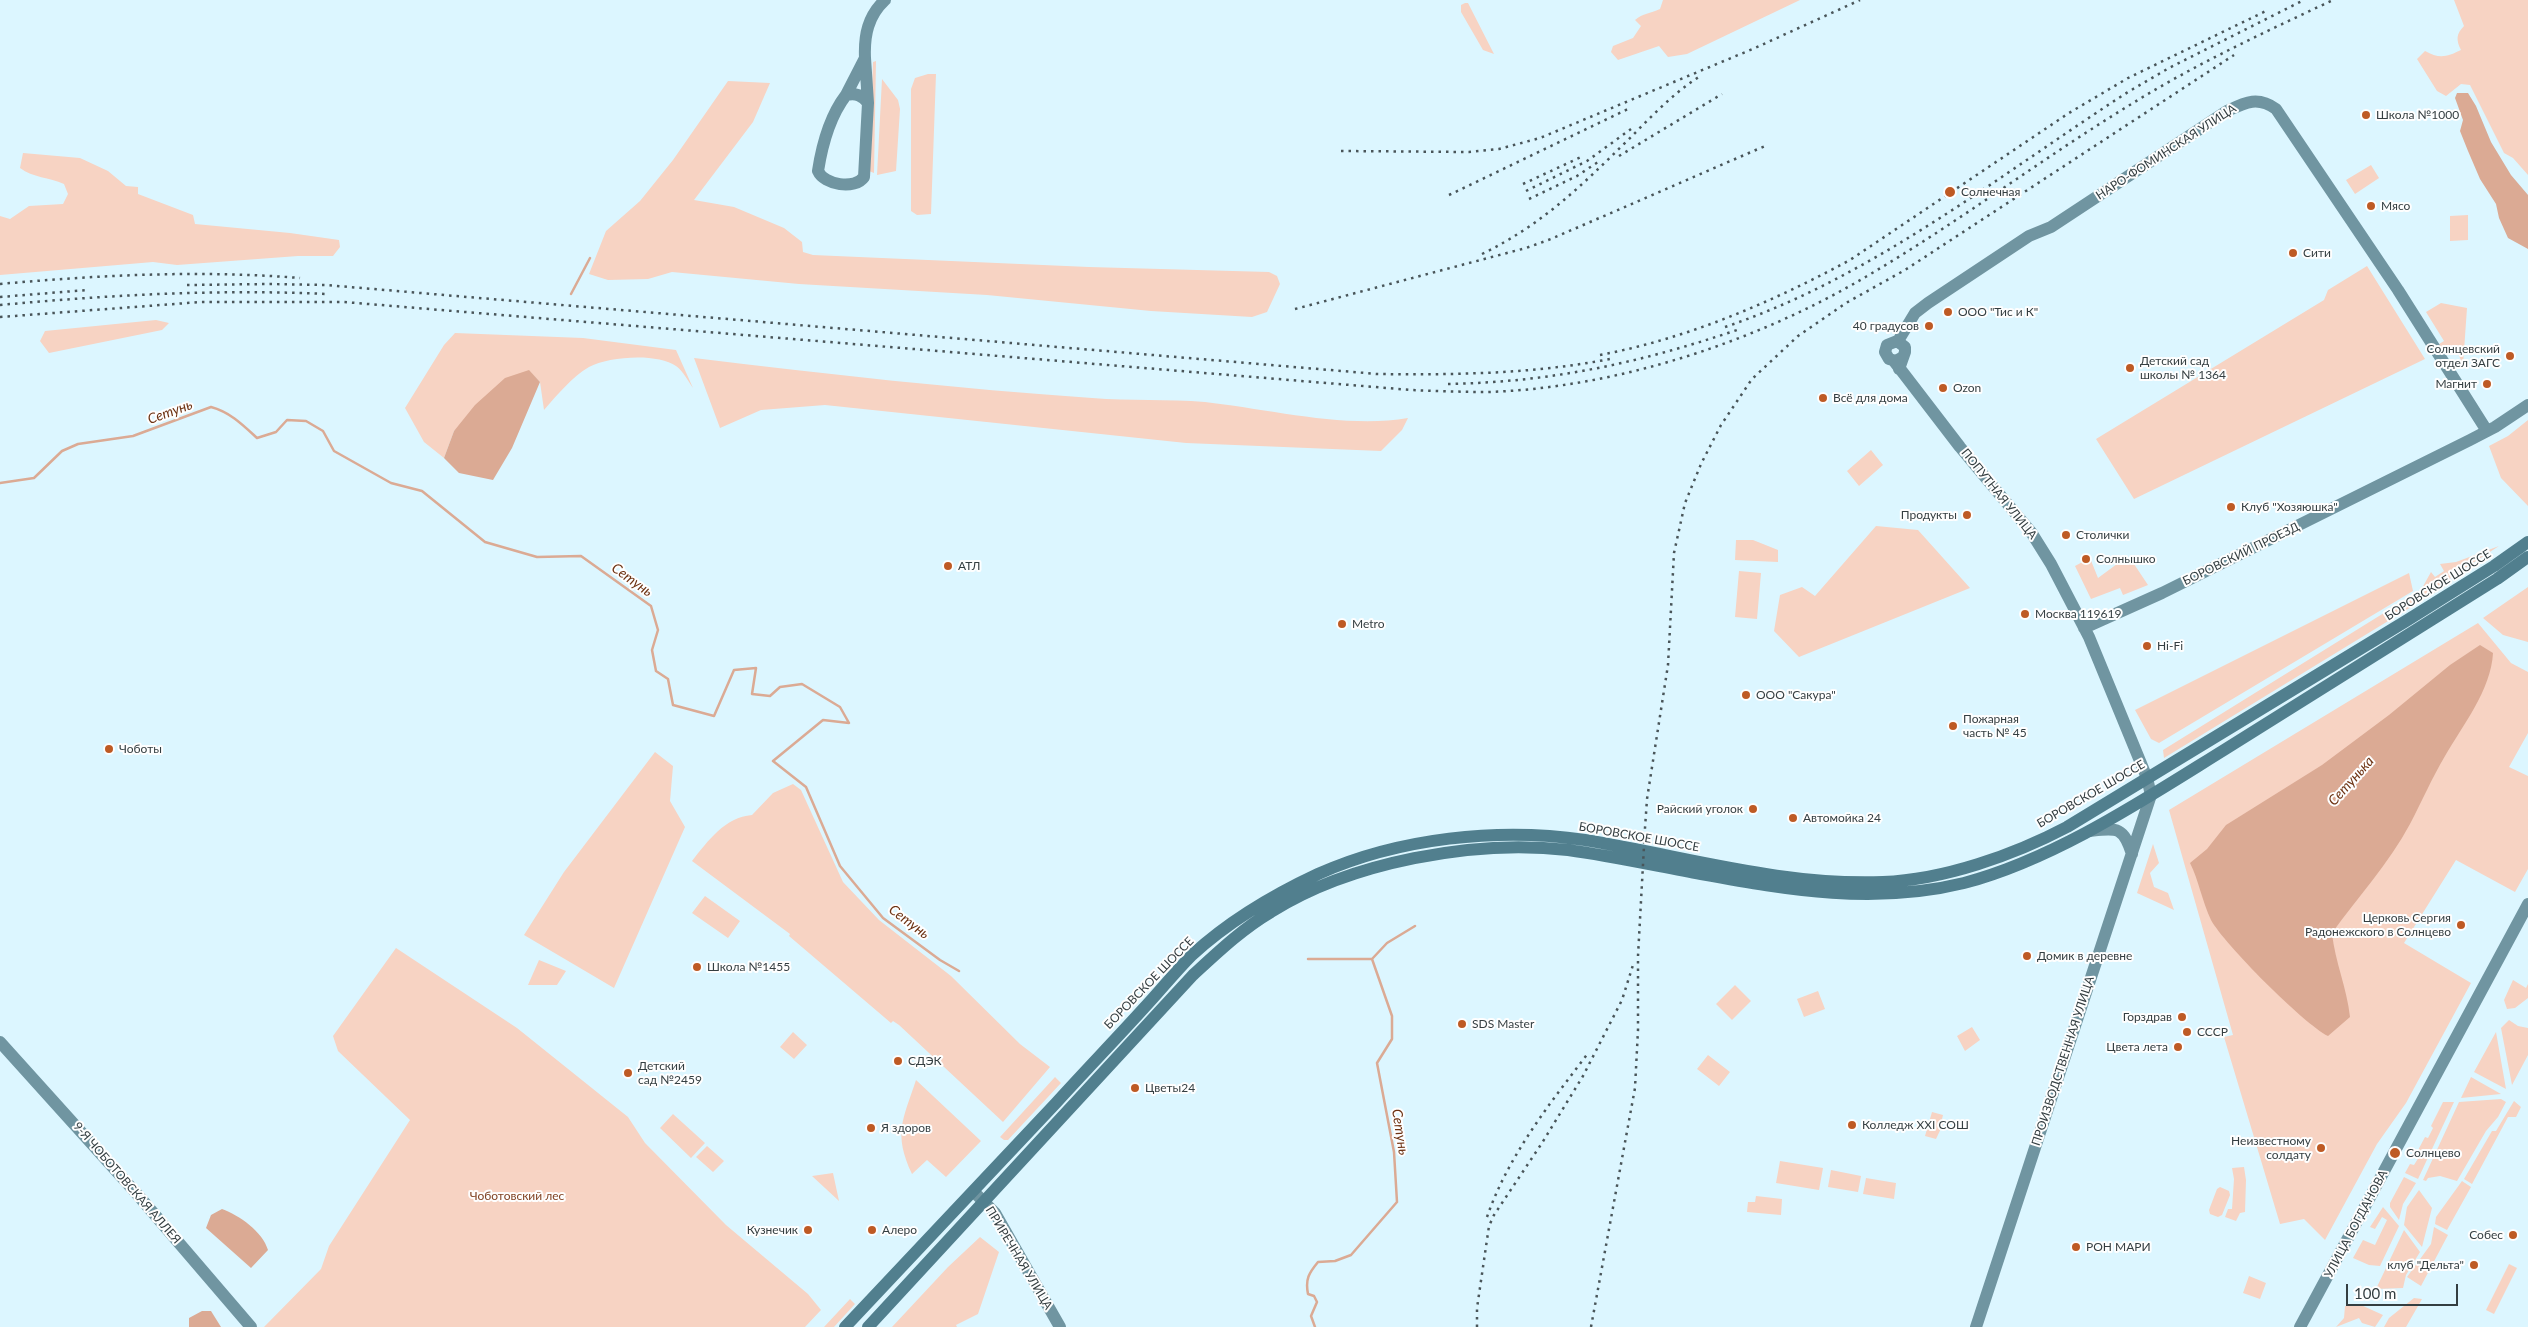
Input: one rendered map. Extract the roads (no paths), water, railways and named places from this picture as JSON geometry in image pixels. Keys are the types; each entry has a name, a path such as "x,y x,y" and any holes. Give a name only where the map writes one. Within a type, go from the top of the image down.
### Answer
{"main road":[{"name":"БОРОВСКОЕ ШОССЕ","path":"845,1327 974,1192 1195,953 1260,904 1316,875 1400,848 1456,839 1529,836 1586,840 1798,879 1836,882 1904,881 1952,872 2039,840 2075,822 2406,621 2494,566 2528,542"},
{"name":"БОРОВСКОЕ ШОССЕ","path":"868,1327 985,1202 1152,1018 1211,959 1271,912 1312,891 1355,874 1412,858 1450,852 1499,848 1568,850 1804,892 1893,894 1932,890 1981,878 2038,856 2151,795 2498,579 2528,557"}],"street":[{"path":"865,58 833,117 820,158 818,171 825,180 850,184 859,182 864,176 868,103 865,58 868,26 872,16 885,0"},
{"path":"846,95 855,94 864,97 868,103"},
{"name":"НАРО-ФОМИНСКАЯ УЛИЦА","path":"1899,362 1887,357 1885,350 1889,343 1898,341 1915,314 2029,236 2051,227 2228,110 2244,103 2266,102 2276,109 2398,290 2487,431"},
{"name":"ПОПУТНАЯ УЛИЦА","path":"1899,362 1960,447 2031,532 2060,578 2084,628 2147,778 2151,795"},
{"name":"БОРОВСКИЙ ПРОЕЗД","path":"2084,628 2162,593 2487,431 2528,405"},
{"name":"ПРОИЗВОДСТВЕННАЯ УЛИЦА","path":"1976,1327 2151,795"},
{"path":"2087,831 2111,829 2121,831 2127,837 2132,854"},
{"name":"УЛИЦА БОГДАНОВА","path":"2300,1327 2528,904"},
{"name":"9-Я ЧОБОТОВСКАЯ АЛЛЕЯ","path":"0,1042 124,1179 251,1327"},
{"name":"ПРИРЕЧНАЯ УЛИЦА","path":"974,1192 995,1213 1060,1327"}],"water":[{"path":"2457,93 2468,93 2476,106 2491,142 2511,175 2528,195 2528,249 2508,238 2499,218 2496,204 2480,179 2460,131 2463,120 2455,98"},
{"path":"529,370 540,382 512,448 493,480 459,473 444,458 454,431 475,405 505,378"},
{"path":"2480,645 2493,653 2491,667 2482,694 2440,764 2402,838 2332,933 2350,1017 2328,1036 2301,1016 2265,983 2231,947 2211,920 2190,863 2207,849 2226,825 2322,765 2389,715 2450,665"},
{"path":"222,1209 236,1215 250,1225 265,1243 268,1250 251,1268 206,1228 211,1215"},
{"path":"202,1311 211,1311 221,1327 189,1327 189,1318"}],"waterway":[{"path":"571,294 590,258"},
{"name":"Сетунь","path":"0,483 34,478 62,451 78,444 133,436 211,407 230,416 257,438 276,432 287,420 306,421 323,431 334,451 391,483 422,491 485,542 537,557 581,556 651,606 658,630 652,650 656,671 668,679 673,705 714,716 734,670 756,668 752,694 770,696 780,687 802,684 840,707 849,723 823,720 773,761 806,787 840,866 883,918 940,960 959,971"},
{"name":"Сетунька","path":"1372,959 1387,943 1415,926"},
{"name":"Сетунь","path":"1308,959 1372,959 1392,1016 1392,1039 1377,1063 1394,1152 1397,1202 1351,1255 1335,1261 1318,1262 1308,1276 1308,1294 1314,1296 1317,1302 1311,1316 1315,1327"}],"railway":[{"path":"1341,151 1469,152 1499,149 1540,138 1755,48 1860,0"},
{"path":"1725,327 1779,306 1832,281 1883,253 1982,190 2128,92 2169,68 2304,0"},
{"path":"0,317 201,302 344,302 1411,390 1488,392 1536,389 1584,382 1681,358 1729,342 1820,302 1897,258 2099,124 2157,89 2231,49 2333,0"},
{"path":"1600,355 1633,348 1697,329 1790,291 1820,276 1850,260 2069,113 2128,78 2268,10"},
{"path":"1591,1327 1635,1088 1638,1030 1638,956 1647,799 1668,665 1674,553 1685,503 1701,464 1721,425 1752,379 1798,336 1846,303 1905,270 2234,55"},
{"path":"1482,254 1524,230 1560,203 1594,173 1663,105 1702,75"},
{"path":"1619,156 1722,94"},
{"path":"1449,195 1628,109"},
{"path":"1526,191 1587,161 1631,129"},
{"path":"1295,309 1526,248 1551,239 1765,146"},
{"path":"1523,184 1581,157"},
{"path":"1529,199 1577,176 1598,162"},
{"path":"0,284 75,278 188,274 300,278"},
{"path":"187,285 326,285 1377,374 1523,371 1610,359"},
{"path":"0,297 87,290"},
{"path":"0,305 163,294 245,292 327,294"},
{"path":"1448,384 1523,379 1595,369 1665,352 1737,330"},
{"path":"1477,1327 1477,1308 1489,1226 1494,1215 1542,1143 1583,1076 1622,1000 1633,965"},
{"path":"1487,1217 1496,1194 1518,1151 1589,1052"}],"place":[{"name":"Школа №1000","path":"2366,115"},
{"name":"Солнечная","path":"1950,192"},
{"name":"Мясо","path":"2371,206"},
{"name":"Сити","path":"2293,253"},
{"name":"ООО \"Тис и К\"","path":"1948,312"},
{"name":"40 градусов","path":"1929,326"},
{"name":"Солнцевский отдел ЗАГС","path":"2510,356"},
{"name":"Детский сад школы № 1364","path":"2130,368"},
{"name":"Магнит","path":"2487,384"},
{"name":"Ozon","path":"1943,388"},
{"name":"Всё для дома","path":"1823,398"},
{"name":"Клуб \"Хозяюшка\"","path":"2231,507"},
{"name":"Продукты","path":"1967,515"},
{"name":"Столички","path":"2066,535"},
{"name":"Солнышко","path":"2086,559"},
{"name":"АТЛ","path":"948,566"},
{"name":"Москва 119619","path":"2025,614"},
{"name":"Metro","path":"1342,624"},
{"name":"Hi-Fi","path":"2147,646"},
{"name":"ООО \"Сакура\"","path":"1746,695"},
{"name":"Пожарная часть № 45","path":"1953,726"},
{"name":"Чоботы","path":"109,749"},
{"name":"Райский уголок","path":"1753,809"},
{"name":"Автомойка 24","path":"1793,818"},
{"name":"Церковь Сергия Радонежского в Солнцево","path":"2461,925"},
{"name":"Домик в деревне","path":"2027,956"},
{"name":"Школа №1455","path":"697,967"},
{"name":"Горздрав","path":"2182,1017"},
{"name":"SDS Master","path":"1462,1024"},
{"name":"СССР","path":"2187,1032"},
{"name":"Цвета лета","path":"2178,1047"},
{"name":"СДЭК","path":"898,1061"},
{"name":"Детский сад №2459","path":"628,1073"},
{"name":"Цветы24","path":"1135,1088"},
{"name":"Колледж XXI СОШ","path":"1852,1125"},
{"name":"Я здоров","path":"871,1128"},
{"name":"Неизвестному солдату","path":"2321,1148"},
{"name":"Солнцево","path":"2395,1153"},
{"name":"Кузнечик","path":"808,1230"},
{"name":"Алеро","path":"872,1230"},
{"name":"Собес","path":"2513,1235"},
{"name":"РОН МАРИ","path":"2076,1247"},
{"name":"клуб \"Дельта\"","path":"2474,1265"}],"park label":[{"name":"Чоботовский лес","path":"517,1196"}]}
